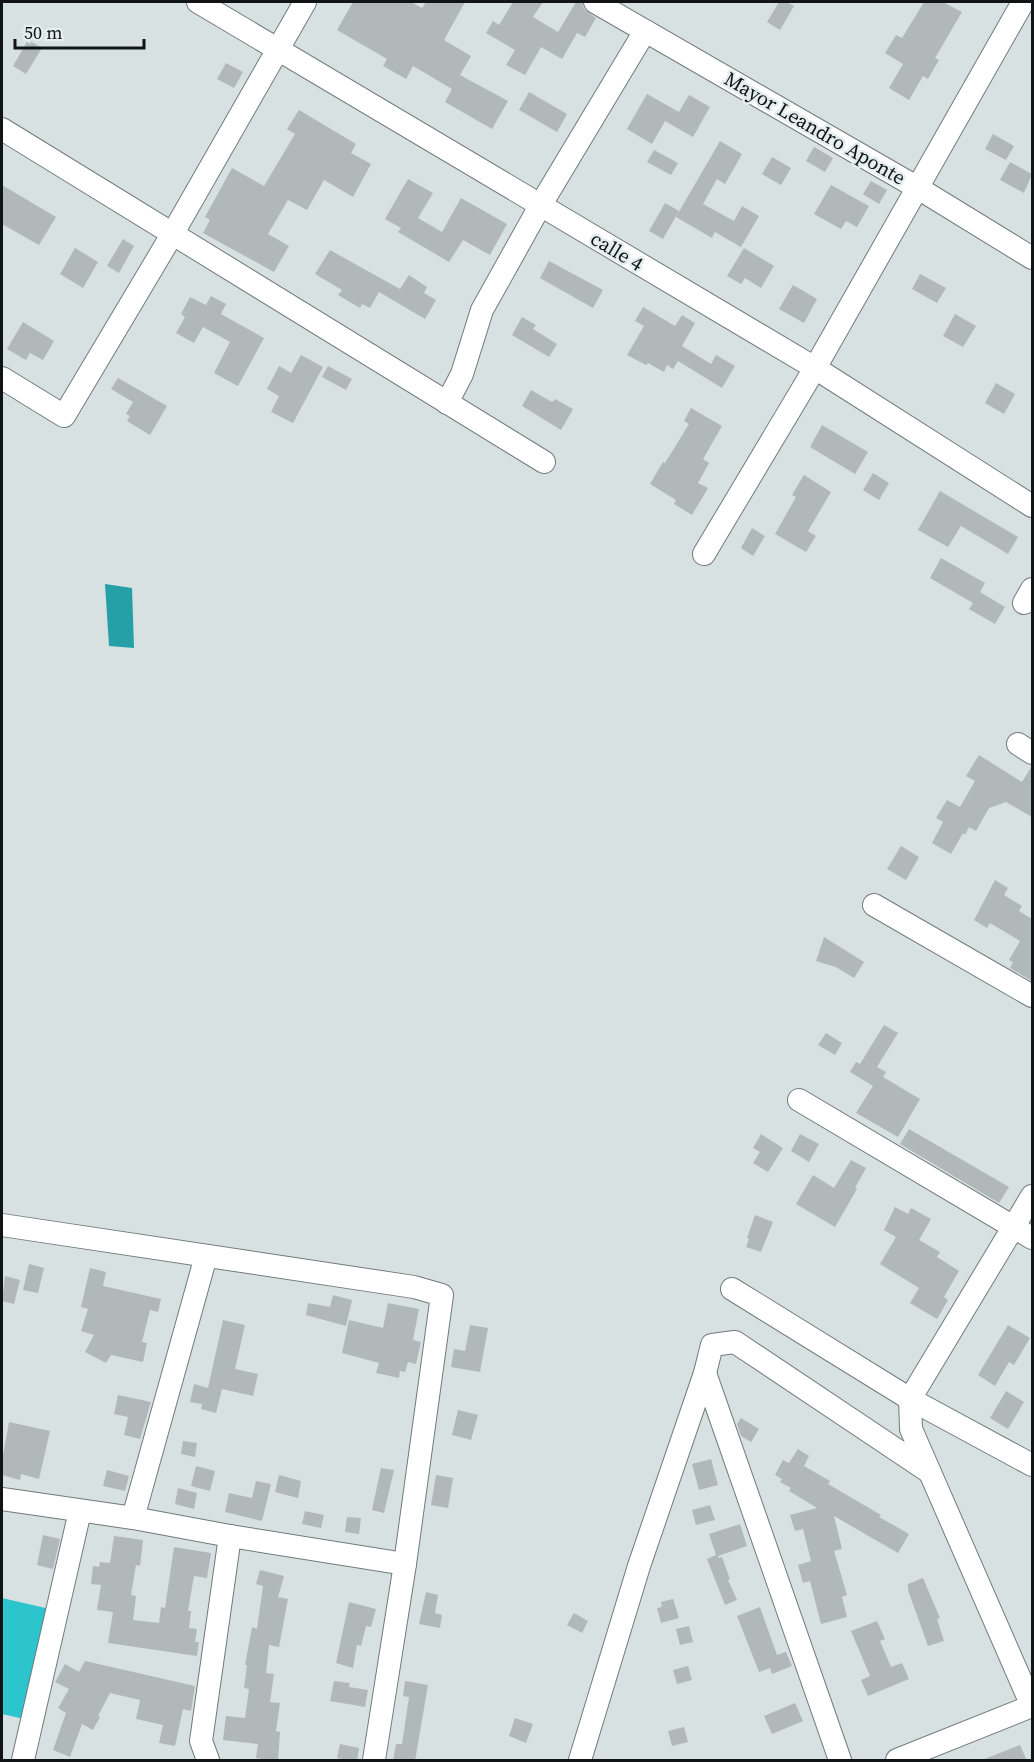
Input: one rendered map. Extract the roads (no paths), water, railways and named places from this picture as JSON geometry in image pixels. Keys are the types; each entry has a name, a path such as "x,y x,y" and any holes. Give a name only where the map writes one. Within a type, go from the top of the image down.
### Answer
{"street":[{"name":"calle 4","path":"198,2 816,368 1032,506"},
{"path":"2,378 64,416 173,233 305,2"},
{"name":"Mayor Leandro Aponte","path":"595,2 918,188 1032,258"},
{"path":"704,554 816,368 1023,5"},
{"path":"447,403 462,374 482,310 540,206 645,31"},
{"path":"2,129 544,462"},
{"path":"874,905 1032,996"},
{"path":"799,1100 1023,1232"},
{"path":"897,1761 1032,1706 911,1429 910,1399 1023,1232 1032,1196"},
{"path":"2,1225 414,1287 442,1295 405,1564 374,1761"},
{"path":"133,1518 206,1256"},
{"path":"732,1289 910,1399 1032,1465"},
{"path":"580,1761 639,1566 705,1373 712,1345 735,1342 928,1471"},
{"path":"705,1373 840,1761"},
{"path":"2,1499 133,1518 405,1564"},
{"path":"23,1761 80,1511"},
{"path":"208,1761 201,1741 230,1536"}]}
